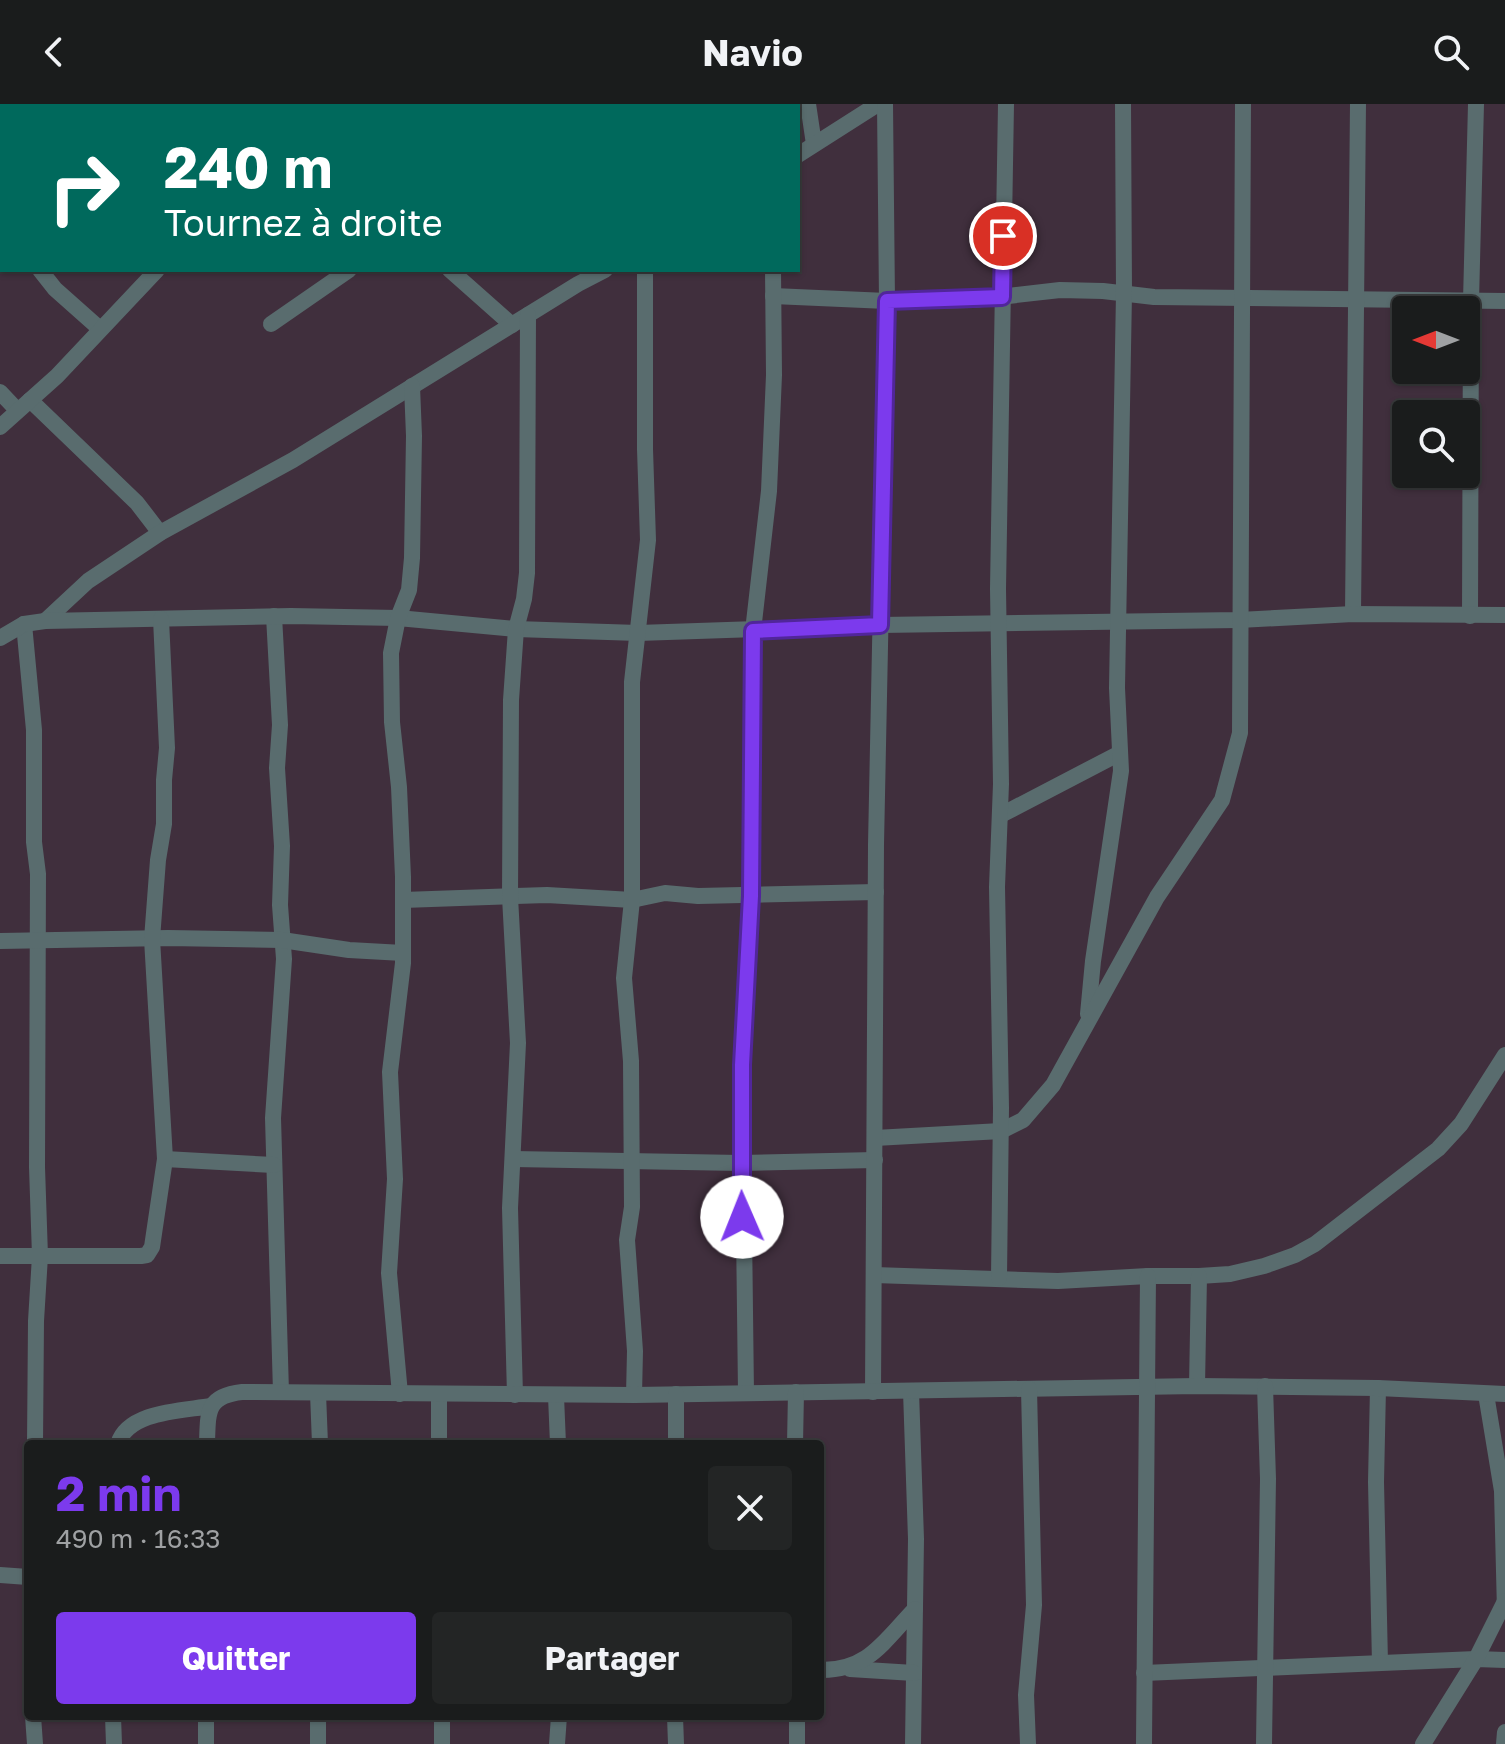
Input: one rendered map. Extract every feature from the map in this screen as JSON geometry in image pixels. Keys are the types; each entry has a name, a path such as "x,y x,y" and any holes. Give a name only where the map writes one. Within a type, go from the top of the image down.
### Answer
{"street":[{"path":"808,104 814,144"},
{"path":"800,154 878,104"},
{"path":"873,1392 876,892 887,301 885,104"},
{"path":"999,1278 1001,1131 997,887 1001,815 998,589 1006,104"},
{"path":"1088,1024 1093,961 1117,802 1120,753 1117,688 1124,293 1123,104"},
{"path":"875,1138 1001,1131 1023,1120 1053,1085 1157,897 1222,800 1240,733 1243,104"},
{"path":"1353,614 1358,104"},
{"path":"1471,296 1476,104"},
{"path":"42,272 55,289 100,329"},
{"path":"0,427 57,376 155,272"},
{"path":"271,324 346,272"},
{"path":"452,272 512,325"},
{"path":"45,621 88,581 160,533 293,460 528,315 576,277 597,272"},
{"path":"634,1395 635,1351 627,1240 632,1207 631,1061 624,978 632,900 632,682 648,540 645,272"},
{"path":"746,1393 742,1065 751,896 753,631 769,491 774,375 773,272"},
{"path":"773,296 887,301 1002,297 1060,290 1169,297 1392,298"},
{"path":"1480,301 1505,301"},
{"path":"515,1395 510,1208 518,1043 510,897 511,700 516,629 527,573 528,315"},
{"path":"1470,616 1471,384"},
{"path":"400,1394 389,1273 395,1179 390,1072 403,953 399,787 391,653 398,618 409,590 412,558 412,386"},
{"path":"0,392 24,405 137,503 160,533"},
{"path":"0,638 24,624 45,621 274,616 398,618 516,629 638,633 880,625 1239,620 1353,614 1505,615"},
{"path":"274,616 280,725 277,768 284,959 273,1118 281,1392"},
{"path":"0,1256 147,1255 152,1247 165,1159 152,939 164,824 167,748 161,619"},
{"path":"24,624 34,730 38,941 37,1167 40,1256 35,1440"},
{"path":"1001,815 1120,753"},
{"path":"403,900 556,895 632,900 665,893 751,896 876,892"},
{"path":"0,941 282,940 403,953"},
{"path":"874,1275 1058,1281 1230,1274 1264,1266 1315,1244 1438,1149 1461,1124 1505,1055"},
{"path":"165,1159 274,1165"},
{"path":"513,1159 741,1163 875,1160"},
{"path":"1144,1744 1148,1276"},
{"path":"1197,1386 1199,1276"},
{"path":"1264,1744 1268,1479 1265,1386"},
{"path":"207,1440 211,1406 219,1397 281,1392 556,1396 1265,1386 1505,1394"},
{"path":"1378,1388 1376,1482 1380,1663"},
{"path":"1028,1744 1026,1695 1034,1605 1029,1389"},
{"path":"911,1391 916,1539 913,1744"},
{"path":"795,1440 796,1392"},
{"path":"318,1393 320,1440"},
{"path":"676,1394 676,1440"},
{"path":"1486,1394 1502,1491 1505,1611"},
{"path":"439,1395 439,1440"},
{"path":"556,1396 558,1440"},
{"path":"120,1440 124,1431 142,1420 211,1406"},
{"path":"0,1575 24,1577"},
{"path":"1423,1744 1476,1659 1505,1601"},
{"path":"848,1669 872,1653 915,1609"},
{"path":"1144,1673 1505,1660"},
{"path":"824,1670 914,1673"},
{"path":"33,1720 35,1744"},
{"path":"113,1720 114,1744"},
{"path":"206,1720 206,1744"},
{"path":"318,1720 318,1744"},
{"path":"442,1720 442,1744"},
{"path":"557,1744 559,1720"},
{"path":"675,1720 676,1744"},
{"path":"797,1720 797,1744"},
{"path":"1504,1744 1505,1732"}],"shaded area":[{"path":"800,104 1505,104 1505,1744 0,1744 0,272 800,272"}],"route":[{"path":"742,1217 742,1065 751,896 753,631 880,625 887,301 1002,297 1003,236"}]}
